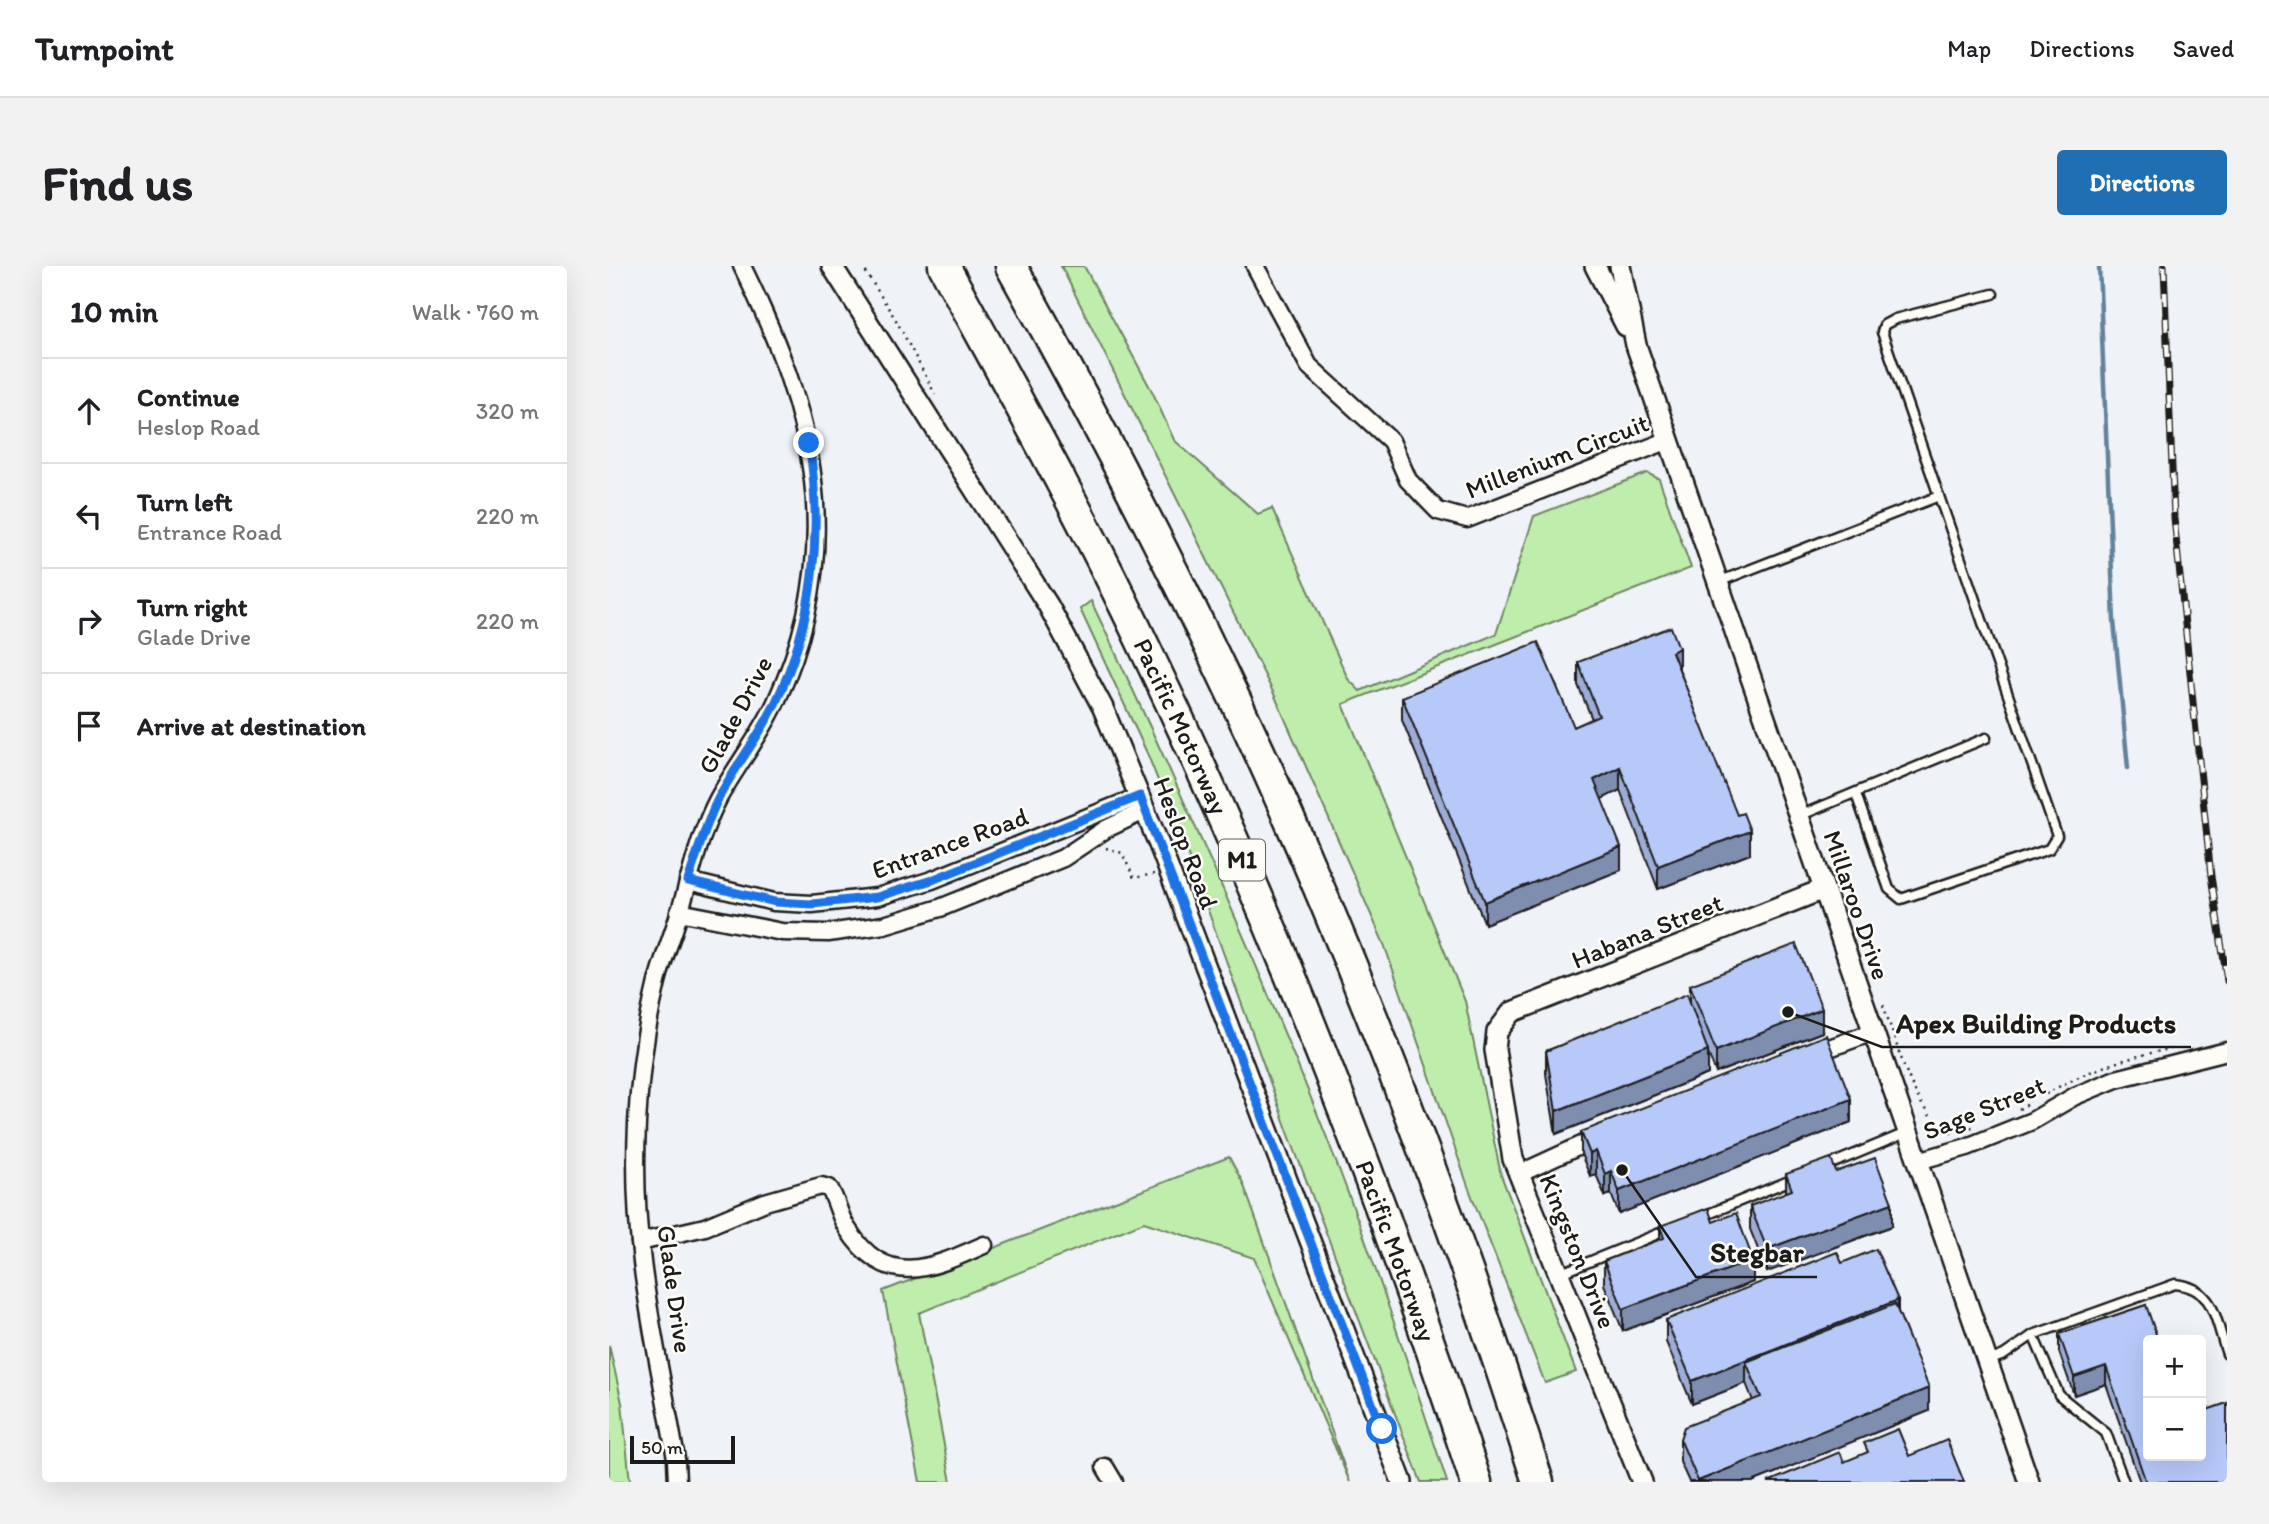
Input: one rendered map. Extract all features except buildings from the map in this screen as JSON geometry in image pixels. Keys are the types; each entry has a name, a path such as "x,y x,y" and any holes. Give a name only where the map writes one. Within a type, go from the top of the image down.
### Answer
{"highway":[{"name":"Pacific Motorway","path":"944,266 1095,546 1231,833 1361,1148 1422,1318 1476,1482"},
{"name":"M1","path":"1011,266 1096,420 1197,620 1269,773 1415,1125 1459,1243 1538,1482"}],"street":[{"name":"Glade Drive","path":"677,1482 676,1459 640,1242 638,1115 649,1024 657,982 688,881 718,799 774,706 788,675 808,607 815,546 816,487 798,399 770,324 742,266"},
{"name":"Heslop Road","path":"832,266 1048,605 1103,708 1143,803 1402,1482"},
{"name":"Millenium Circuit","path":"1255,266 1309,366 1391,441 1408,480 1438,511 1467,519 1669,440"},
{"name":"Millaroo Drive","path":"1595,266 1636,345 2029,1482"},
{"name":"Millaroo Drive","path":"1621,266 1636,345"},
{"name":"Entrance Road","path":"688,881 775,902 812,904 877,897 932,880 1143,803"},
{"name":"Entrance Road","path":"679,912 754,929 792,933 828,933 884,925 940,908 1063,858 1143,803"},
{"name":"Habana Street","path":"1497,1032 1512,1012 1824,889"},
{"path":"877,897 884,925"},
{"name":"Kingston Drive","path":"1497,1032 1495,1050 1513,1159 1641,1482"},
{"path":"1799,1059 1873,1032"},
{"name":"Sage Street","path":"1918,1161 1967,1147 2032,1121 2075,1096 2116,1079 2219,1053"},
{"path":"1519,1174 1612,1132"},
{"path":"640,1242 705,1227 765,1202 821,1186 829,1188 846,1226 869,1257 885,1267 917,1269 983,1245"},
{"path":"1105,1467 1114,1482"}],"lane":[{"path":"1856,794 1889,889 1902,899 2049,849 2057,836 1882,332 1884,325 1895,319 1993,294"},
{"path":"1718,582 1940,496"},
{"path":"1799,816 1986,738"},
{"path":"1818,1170 1908,1133"},
{"path":"1688,1222 1805,1175"},
{"path":"1559,1274 1675,1227"},
{"path":"1988,1361 2004,1355 2033,1335 2175,1283 2193,1286 2206,1295 2227,1354"},
{"path":"2033,1335 2059,1395 2106,1433 2124,1482"}],"path":[{"path":"862,266 896,320 940,404"},
{"path":"1101,848 1110,847 1122,853 1131,875 1136,879 1168,869"},
{"path":"1883,1005 1910,1079 1933,1122 1950,1132 1985,1123"},
{"path":"2019,1109 2069,1080 2113,1062 2182,1047"}],"green space":[{"path":"1061,266 1084,266 1153,393 1174,440 1258,514 1272,508 1348,679 1360,691 1496,634 1534,516 1647,473 1659,479 1691,568 1343,704 1465,1001 1501,1175 1576,1372 1545,1383 1469,1189 1384,944 1274,694"},
{"path":"1091,601 1209,858 1319,1118 1402,1345 1447,1482 1421,1482 1289,1135 1188,855 1147,753 1080,609"},
{"path":"1229,1157 1243,1183 1350,1482 1254,1258 1144,1222 919,1313 951,1482 920,1482 883,1291"},
{"path":"609,1345 622,1403 630,1482 609,1482"}],"waterway":[{"path":"2099,266 2114,621 2128,768"}],"railway":[{"path":"2164,266 2174,518 2211,876 2227,981"}],"place":[{"name":"Apex Building Products","path":"1788,1012"},
{"name":"Stegbar","path":"1622,1170"}],"route":[{"path":"809,443 816,487 815,546 808,607 799,643 774,706 718,799 688,881 732,894 775,902 812,904 877,897 932,880 1140,796 1382,1429"}]}
